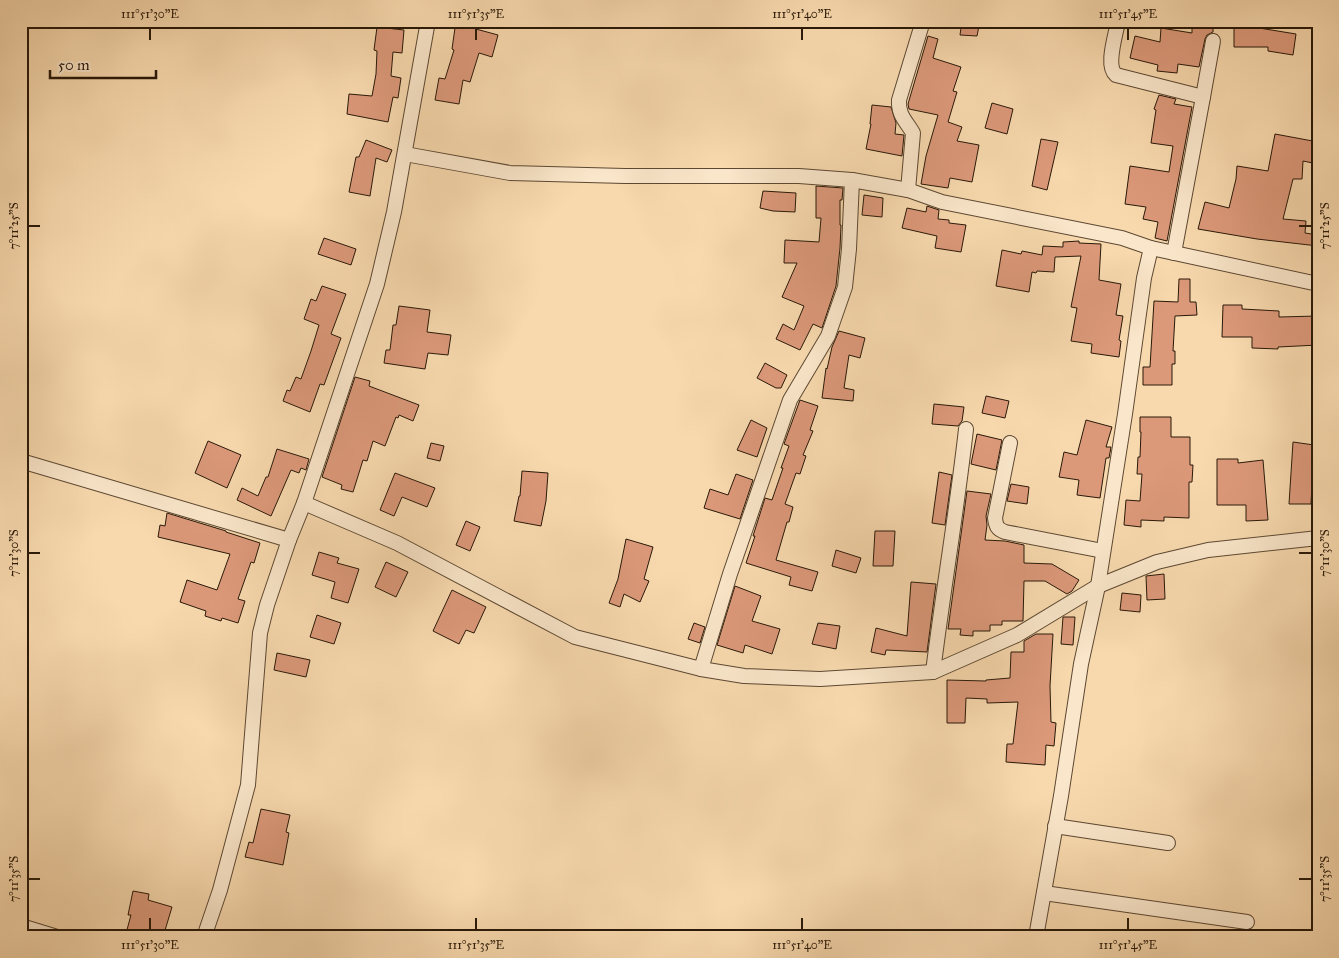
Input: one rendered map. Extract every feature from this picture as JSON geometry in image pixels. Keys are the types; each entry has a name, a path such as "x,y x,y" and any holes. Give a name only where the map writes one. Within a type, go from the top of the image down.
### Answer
{"street":[{"path":"204,937 220,890 248,785 260,633 267,605 304,502 377,284 394,212 428,21"},
{"path":"908,190 913,133 901,116 899,100 923,21"},
{"path":"1118,21 1110,63 1112,71 1116,75 1203,97"},
{"path":"1174,253 1212,41"},
{"path":"405,154 510,173 626,176 799,176 852,180 908,190 942,202 1113,236 1151,248 1318,284"},
{"path":"701,669 730,574 790,400 828,336 845,287 849,249 852,180"},
{"path":"1036,937 1081,664 1098,586 1144,278 1151,248"},
{"path":"932,672 959,493 966,429"},
{"path":"1010,443 995,518 998,529 1005,532 1103,551"},
{"path":"21,460 289,540"},
{"path":"304,502 397,543 574,637 701,669 744,676 820,679 932,672 1017,635 1098,586 1157,562 1208,550 1318,538"},
{"path":"1055,826 1168,843"},
{"path":"1044,893 1247,922"},
{"path":"21,926 57,937"}],"building":[{"path":"456,21 477,21 476,29 498,35 492,57 479,53 470,82 463,80 459,104 435,100 439,78 445,79 454,50 452,49"},
{"path":"962,21 980,21 977,36 960,35"},
{"path":"1192,21 1213,21 1213,32 1207,35 1205,39 1199,67 1178,64 1177,73 1157,71 1158,65 1130,58 1135,36 1160,42 1161,28 1192,33"},
{"path":"1234,23 1259,23 1259,28 1296,34 1293,55 1268,51 1268,47 1234,47"},
{"path":"377,27 404,30 402,53 393,52 391,76 401,78 398,98 393,97 388,122 347,114 349,94 372,96 376,74 377,51 374,50"},
{"path":"928,36 938,39 933,58 961,67 953,91 957,92 948,122 962,127 957,141 979,145 972,182 950,178 948,188 921,184 926,156 938,115 909,109 908,104"},
{"path":"1159,95 1176,99 1174,104 1192,107 1167,241 1155,238 1158,222 1143,219 1146,207 1125,204 1130,166 1169,172 1173,146 1151,143 1156,110 1154,109"},
{"path":"992,103 1013,109 1007,134 985,128"},
{"path":"872,105 891,107 896,123 895,134 904,135 902,156 866,149 871,124"},
{"path":"1275,134 1318,142 1318,164 1303,161 1302,179 1293,179 1283,219 1306,221 1305,233 1318,235 1318,246 1257,239 1198,229 1205,202 1229,208 1237,166 1268,171"},
{"path":"1041,139 1058,142 1047,190 1032,186"},
{"path":"366,140 392,150 387,162 376,158 370,196 349,192 356,157 359,157"},
{"path":"816,186 843,188 842,200 840,200 840,248 836,286 822,328 813,324 800,350 776,339 783,324 794,330 804,306 782,297 797,263 784,263 785,240 819,242 821,218 816,218"},
{"path":"763,191 796,193 795,212 773,211 760,208"},
{"path":"864,195 883,198 882,217 862,215"},
{"path":"927,206 939,210 938,219 949,220 949,223 966,225 961,252 935,248 937,236 902,228 907,208 926,212"},
{"path":"324,238 356,249 351,265 318,254"},
{"path":"1079,241 1079,243 1101,244 1099,280 1121,284 1116,315 1123,316 1119,340 1121,341 1119,357 1091,353 1092,344 1071,341 1077,308 1071,307 1081,256 1055,257 1054,272 1032,272 1029,292 996,286 1002,250 1021,254 1022,251 1042,255 1043,246 1063,247 1063,242"},
{"path":"1179,279 1190,279 1190,302 1196,302 1197,315 1175,316 1173,351 1175,351 1175,364 1172,364 1172,385 1143,385 1143,367 1150,367 1154,301 1178,302"},
{"path":"322,286 346,294 331,334 341,338 324,385 320,384 310,412 283,401 287,390 290,391 296,377 301,379 311,351 319,325 304,319 311,299 316,301"},
{"path":"1223,305 1242,305 1242,309 1279,311 1279,317 1318,316 1318,345 1278,347 1278,349 1252,348 1252,337 1222,337"},
{"path":"399,306 430,310 427,332 451,335 448,355 428,353 425,369 384,363 386,350 390,350 393,325 396,325"},
{"path":"839,331 865,338 860,358 849,355 844,388 854,390 853,401 822,398 826,368"},
{"path":"765,363 787,375 781,388 776,388 757,378"},
{"path":"355,377 370,381 369,386 419,405 413,421 399,415 398,418 396,417 385,446 373,441 367,461 363,460 353,492 341,489 342,485 322,477"},
{"path":"986,396 1009,401 1005,418 982,413"},
{"path":"800,400 818,406 810,430 813,431 803,455 806,456 800,474 796,473 785,504 793,507 776,560 818,572 812,591 789,585 791,577 746,563 765,498 772,500 783,468 781,468 789,446 784,444"},
{"path":"934,404 964,407 962,421 958,426 932,424"},
{"path":"1140,417 1171,417 1171,437 1190,437 1190,465 1193,465 1192,482 1189,482 1189,518 1164,517 1164,521 1141,520 1141,527 1124,525 1126,500 1140,501 1142,474 1137,474 1138,457 1140,457"},
{"path":"751,420 767,428 757,457 737,450"},
{"path":"1086,420 1112,427 1106,447 1111,447 1109,458 1106,458 1100,498 1077,495 1079,480 1059,477 1064,452 1077,455"},
{"path":"977,434 1002,440 996,470 971,464"},
{"path":"208,441 241,455 227,488 195,473"},
{"path":"1293,442 1314,445 1311,504 1289,504"},
{"path":"431,443 444,446 440,461 427,458"},
{"path":"277,449 309,459 306,470 301,468 299,473 291,470 271,516 237,500 242,488 258,496 266,477 268,477"},
{"path":"1217,459 1238,459 1238,463 1263,460 1268,520 1246,521 1246,505 1217,505"},
{"path":"522,471 548,473 546,501 541,526 514,521 520,496"},
{"path":"939,472 952,475 945,525 932,523"},
{"path":"395,473 435,488 427,507 402,497 394,516 380,510"},
{"path":"736,474 753,480 740,519 704,508 710,489 728,495"},
{"path":"1011,484 1029,487 1027,504 1007,501"},
{"path":"967,491 991,494 986,516 985,540 1005,541 1024,545 1024,563 1052,564 1079,580 1072,591 1067,594 1045,581 1024,581 1023,621 1002,621 1002,625 990,625 990,631 973,631 973,636 960,635 961,629 948,629"},
{"path":"167,513 260,543 254,563 251,562 238,599 245,601 238,623 222,618 221,621 205,616 206,611 180,602 187,580 217,590 230,554 158,537 160,525 165,526"},
{"path":"466,521 480,527 470,551 456,545"},
{"path":"875,531 895,531 893,566 873,566"},
{"path":"626,539 653,547 644,579 649,581 640,602 624,594 620,607 609,603 618,579"},
{"path":"836,550 861,558 856,573 832,566"},
{"path":"319,552 339,558 337,563 359,569 348,603 331,598 335,582 312,575"},
{"path":"386,562 408,572 396,597 375,587"},
{"path":"1164,574 1165,599 1147,600 1146,576"},
{"path":"911,582 936,584 927,652 886,650 885,655 871,652 876,628 907,636"},
{"path":"735,586 761,596 752,621 780,629 772,654 745,645 743,653 717,645"},
{"path":"452,590 486,607 474,633 466,630 459,644 433,631"},
{"path":"1122,593 1141,595 1140,612 1120,610"},
{"path":"317,615 341,623 334,644 310,637"},
{"path":"1063,617 1075,617 1073,645 1061,644"},
{"path":"694,623 705,627 700,643 688,639"},
{"path":"818,623 840,626 836,649 812,644"},
{"path":"1036,634 1053,634 1050,686 1051,722 1056,723 1054,746 1046,745 1045,765 1006,762 1007,744 1013,744 1018,702 987,703 987,699 966,698 965,723 947,723 947,680 986,681 1010,678 1011,652 1024,652 1024,641"},
{"path":"277,653 310,660 306,677 274,670"},
{"path":"261,809 290,815 286,832 289,833 283,865 245,857 249,842 253,843"},
{"path":"133,891 149,894 148,900 172,907 163,937 125,937 131,915 128,915"}]}
